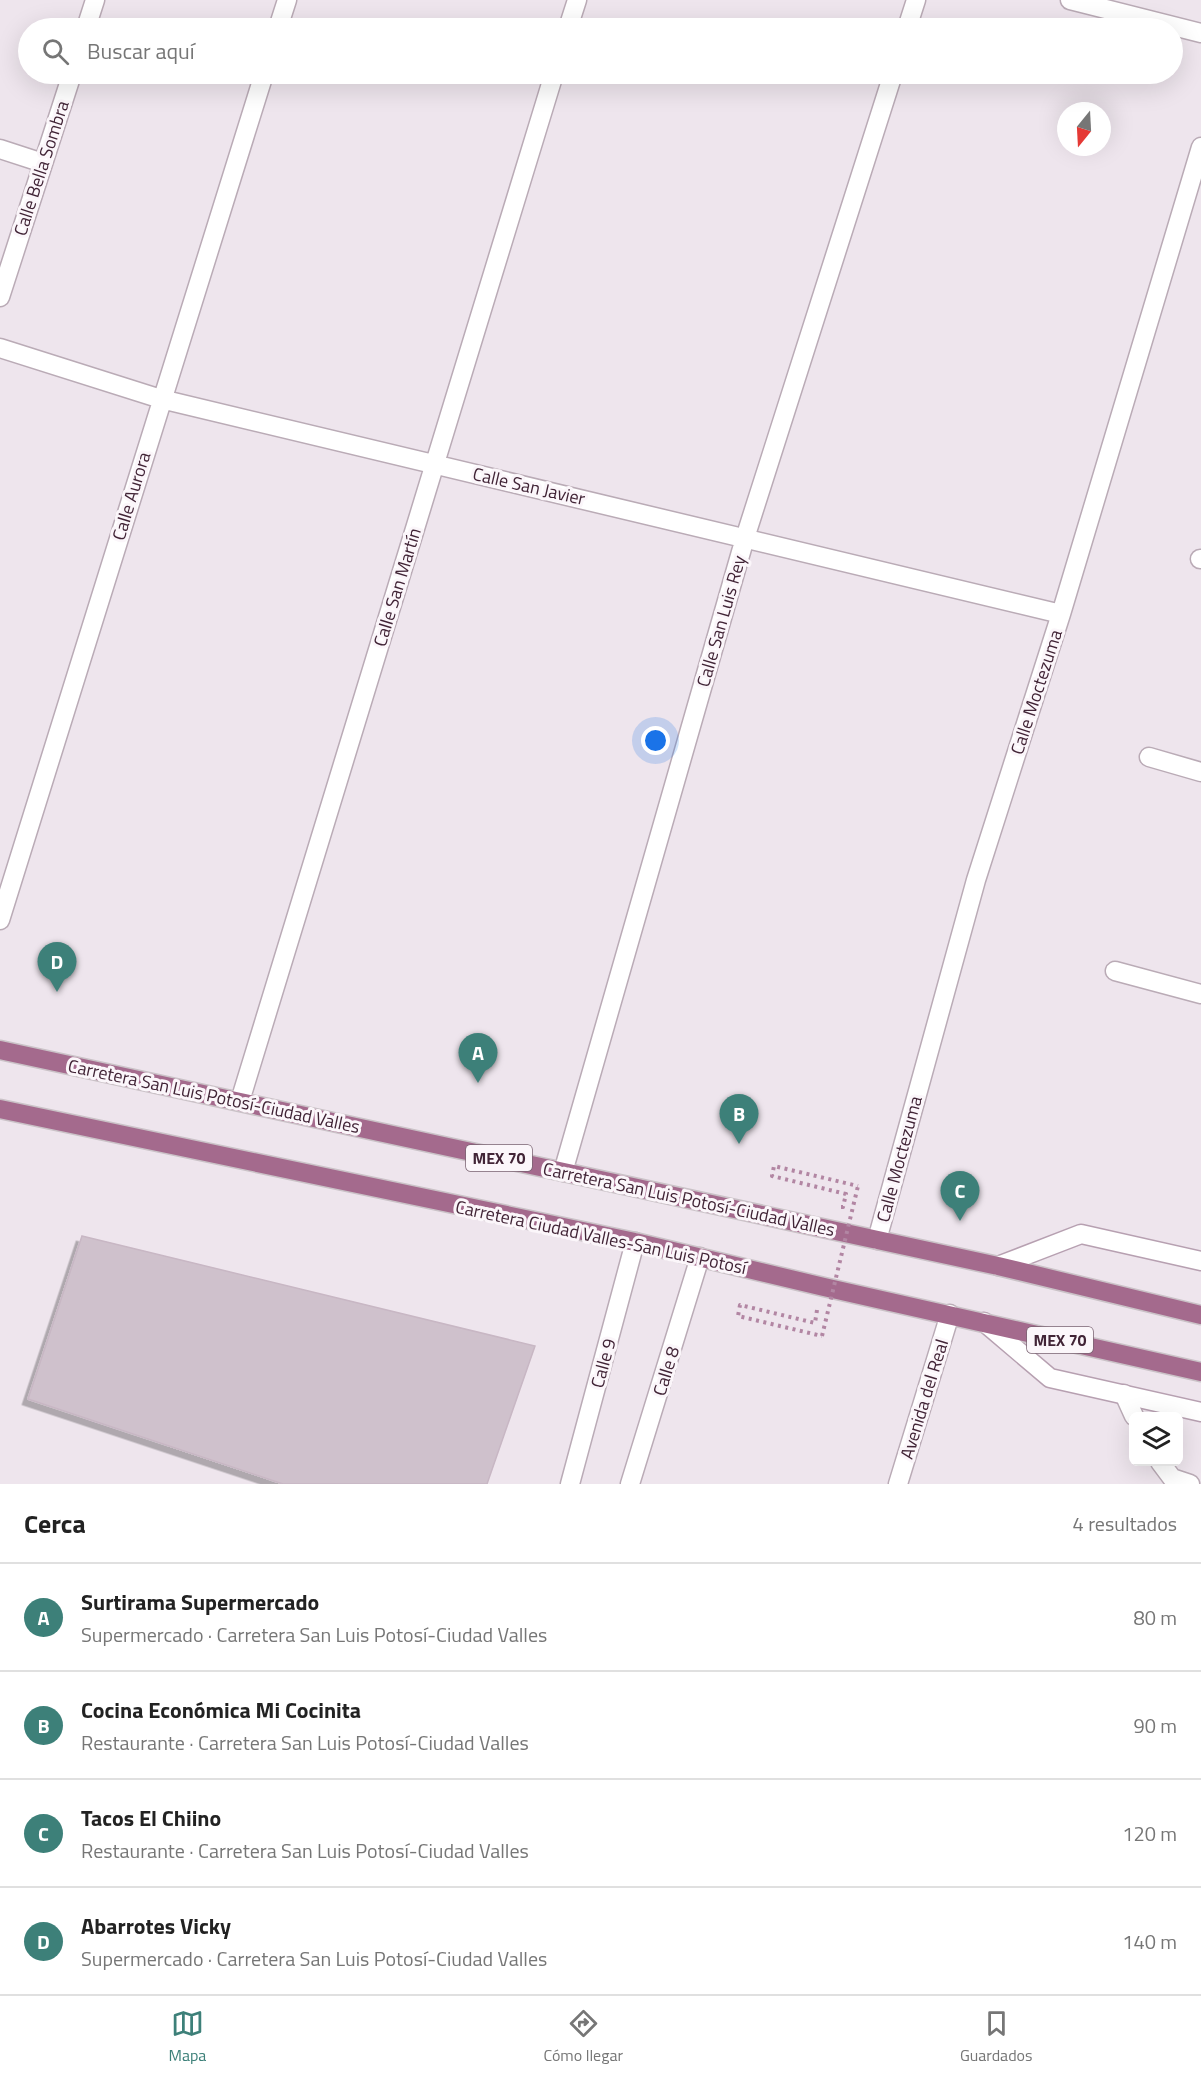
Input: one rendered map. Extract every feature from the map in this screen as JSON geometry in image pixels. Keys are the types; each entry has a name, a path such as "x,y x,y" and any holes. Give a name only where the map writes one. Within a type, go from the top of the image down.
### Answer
{"main road":[{"name":"Carretera San Luis Potosí-Ciudad Valles","path":"0,1050 998,1266 1195,1314"},
{"name":"Carretera Ciudad Valles-San Luis Potosí","path":"0,1109 635,1242 1201,1372"}],"street":[{"path":"89,18 95,0"},
{"path":"281,18 287,0"},
{"path":"571,18 577,0"},
{"path":"910,18 916,0"},
{"path":"1070,0 1141,18"},
{"path":"1183,28 1201,33"},
{"name":"Calle Bella Sombra","path":"0,297 69,84"},
{"name":"Calle Aurora","path":"0,920 261,84"},
{"name":"Calle San Martín","path":"240,1101 551,84"},
{"name":"Calle San Luis Rey","path":"563,1172 745,538 890,84"},
{"name":"Calle Moctezuma","path":"877,1240 976,880 1061,614 1201,147"},
{"path":"0,149 43,163"},
{"name":"Calle San Javier","path":"0,348 161,399 1061,614"},
{"path":"1149,757 1201,772"},
{"path":"1114,971 1201,994"},
{"path":"998,1266 1081,1234 1201,1261"},
{"name":"Calle 9","path":"570,1484 635,1242"},
{"name":"Calle 8","path":"630,1484 700,1257"},
{"name":"Avenida del Real","path":"898,1484 950,1314"},
{"path":"984,1322 1050,1378 1201,1412"},
{"path":"1124,1394 1132,1412"},
{"path":"1164,1466 1174,1481 1190,1484"}],"path":[{"path":"807,1308 818,1311 815,1323 740,1305 738,1316 822,1336 858,1186 774,1166 772,1176 846,1194 843,1207 832,1205"}],"building":[{"path":"82,1236 535,1346 487,1484 283,1484 28,1399"}],"place":[{"name":"Abarrotes Vicky","path":"57,992"},
{"name":"Surtirama Supermercado","path":"478,1083"},
{"name":"Cocina Económica Mi Cocinita","path":"739,1144"},
{"name":"Tacos El Chiino","path":"960,1221"}]}
